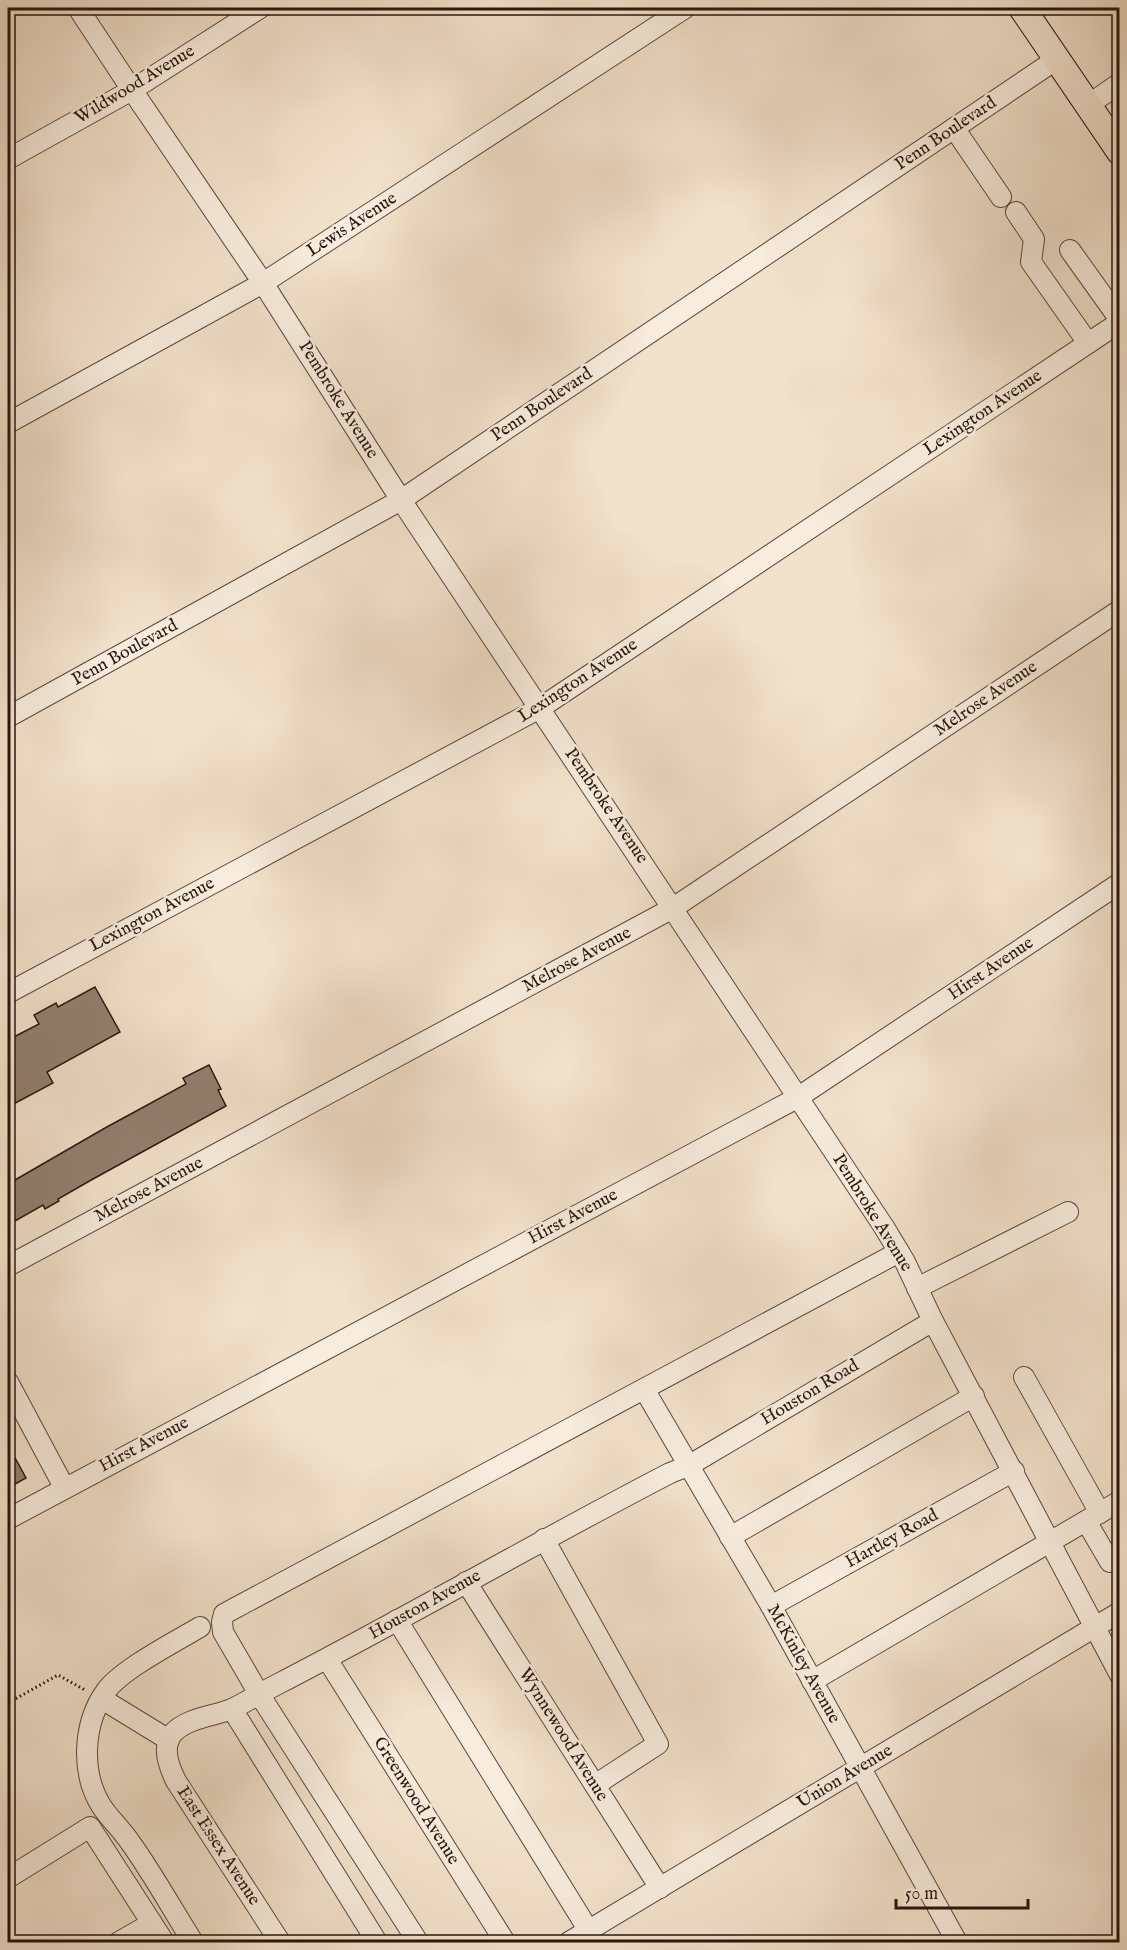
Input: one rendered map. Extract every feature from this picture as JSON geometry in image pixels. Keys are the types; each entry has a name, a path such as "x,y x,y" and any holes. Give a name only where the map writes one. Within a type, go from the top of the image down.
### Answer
{"main road":[{"path":"1022,8 1119,152"}],"street":[{"name":"Pembroke Avenue","path":"78,8 263,283 401,500 899,1252 1119,1675"},
{"name":"Wildwood Avenue","path":"8,159 132,90 260,8"},
{"name":"Lewis Avenue","path":"8,423 263,283 685,8"},
{"name":"Penn Boulevard","path":"8,717 401,500 1057,59"},
{"path":"1088,105 1119,82"},
{"path":"954,128 1001,196"},
{"path":"1016,212 1034,239 1031,262 1088,343"},
{"path":"1070,250 1118,327"},
{"name":"Lexington Avenue","path":"8,993 540,708 1088,343 1118,327"},
{"name":"Melrose Avenue","path":"8,1266 673,908 1119,609"},
{"name":"Hirst Avenue","path":"8,1518 797,1098 1119,883"},
{"path":"917,1288 1068,1212"},
{"path":"418,1942 259,1694 223,1632 224,1614 899,1252"},
{"name":"Houston Road","path":"688,1466 933,1321"},
{"path":"1024,1377 1093,1517 1110,1562 1119,1557"},
{"path":"8,1382 64,1487"},
{"name":"McKinley Avenue","path":"644,1389 771,1606 957,1942"},
{"path":"730,1537 974,1396"},
{"name":"Houston Avenue","path":"169,1743 173,1734 190,1723 232,1708 327,1659 544,1539 670,1473 688,1466"},
{"name":"Hartley Road","path":"771,1606 1014,1471"},
{"path":"812,1681 1119,1502"},
{"path":"544,1539 658,1744 595,1785"},
{"name":"Wynnewood Avenue","path":"466,1582 660,1888"},
{"name":"Union Avenue","path":"569,1942 1119,1612"},
{"path":"397,1620 589,1931"},
{"path":"193,1942 130,1841 100,1804 89,1779 87,1756 90,1725 106,1690 122,1675 200,1627"},
{"name":"Greenwood Avenue","path":"327,1659 505,1942"},
{"path":"102,1699 169,1743"},
{"path":"232,1708 377,1942"},
{"name":"East Essex Avenue","path":"169,1743 169,1764 176,1781 280,1942"},
{"path":"8,1878 90,1827 164,1942"},
{"path":"119,1942 152,1923"}],"path":[{"path":"8,1703 58,1675 102,1699"}],"building":[{"path":"95,987 120,1032 47,1072 53,1083 8,1107 8,1040 39,1024 34,1015 56,1003 58,1007"},
{"path":"209,1065 221,1089 218,1090 226,1106 93,1179 45,1209 43,1205 8,1225 8,1184 186,1084 183,1078"},
{"path":"8,1445 26,1478 8,1488"}]}
